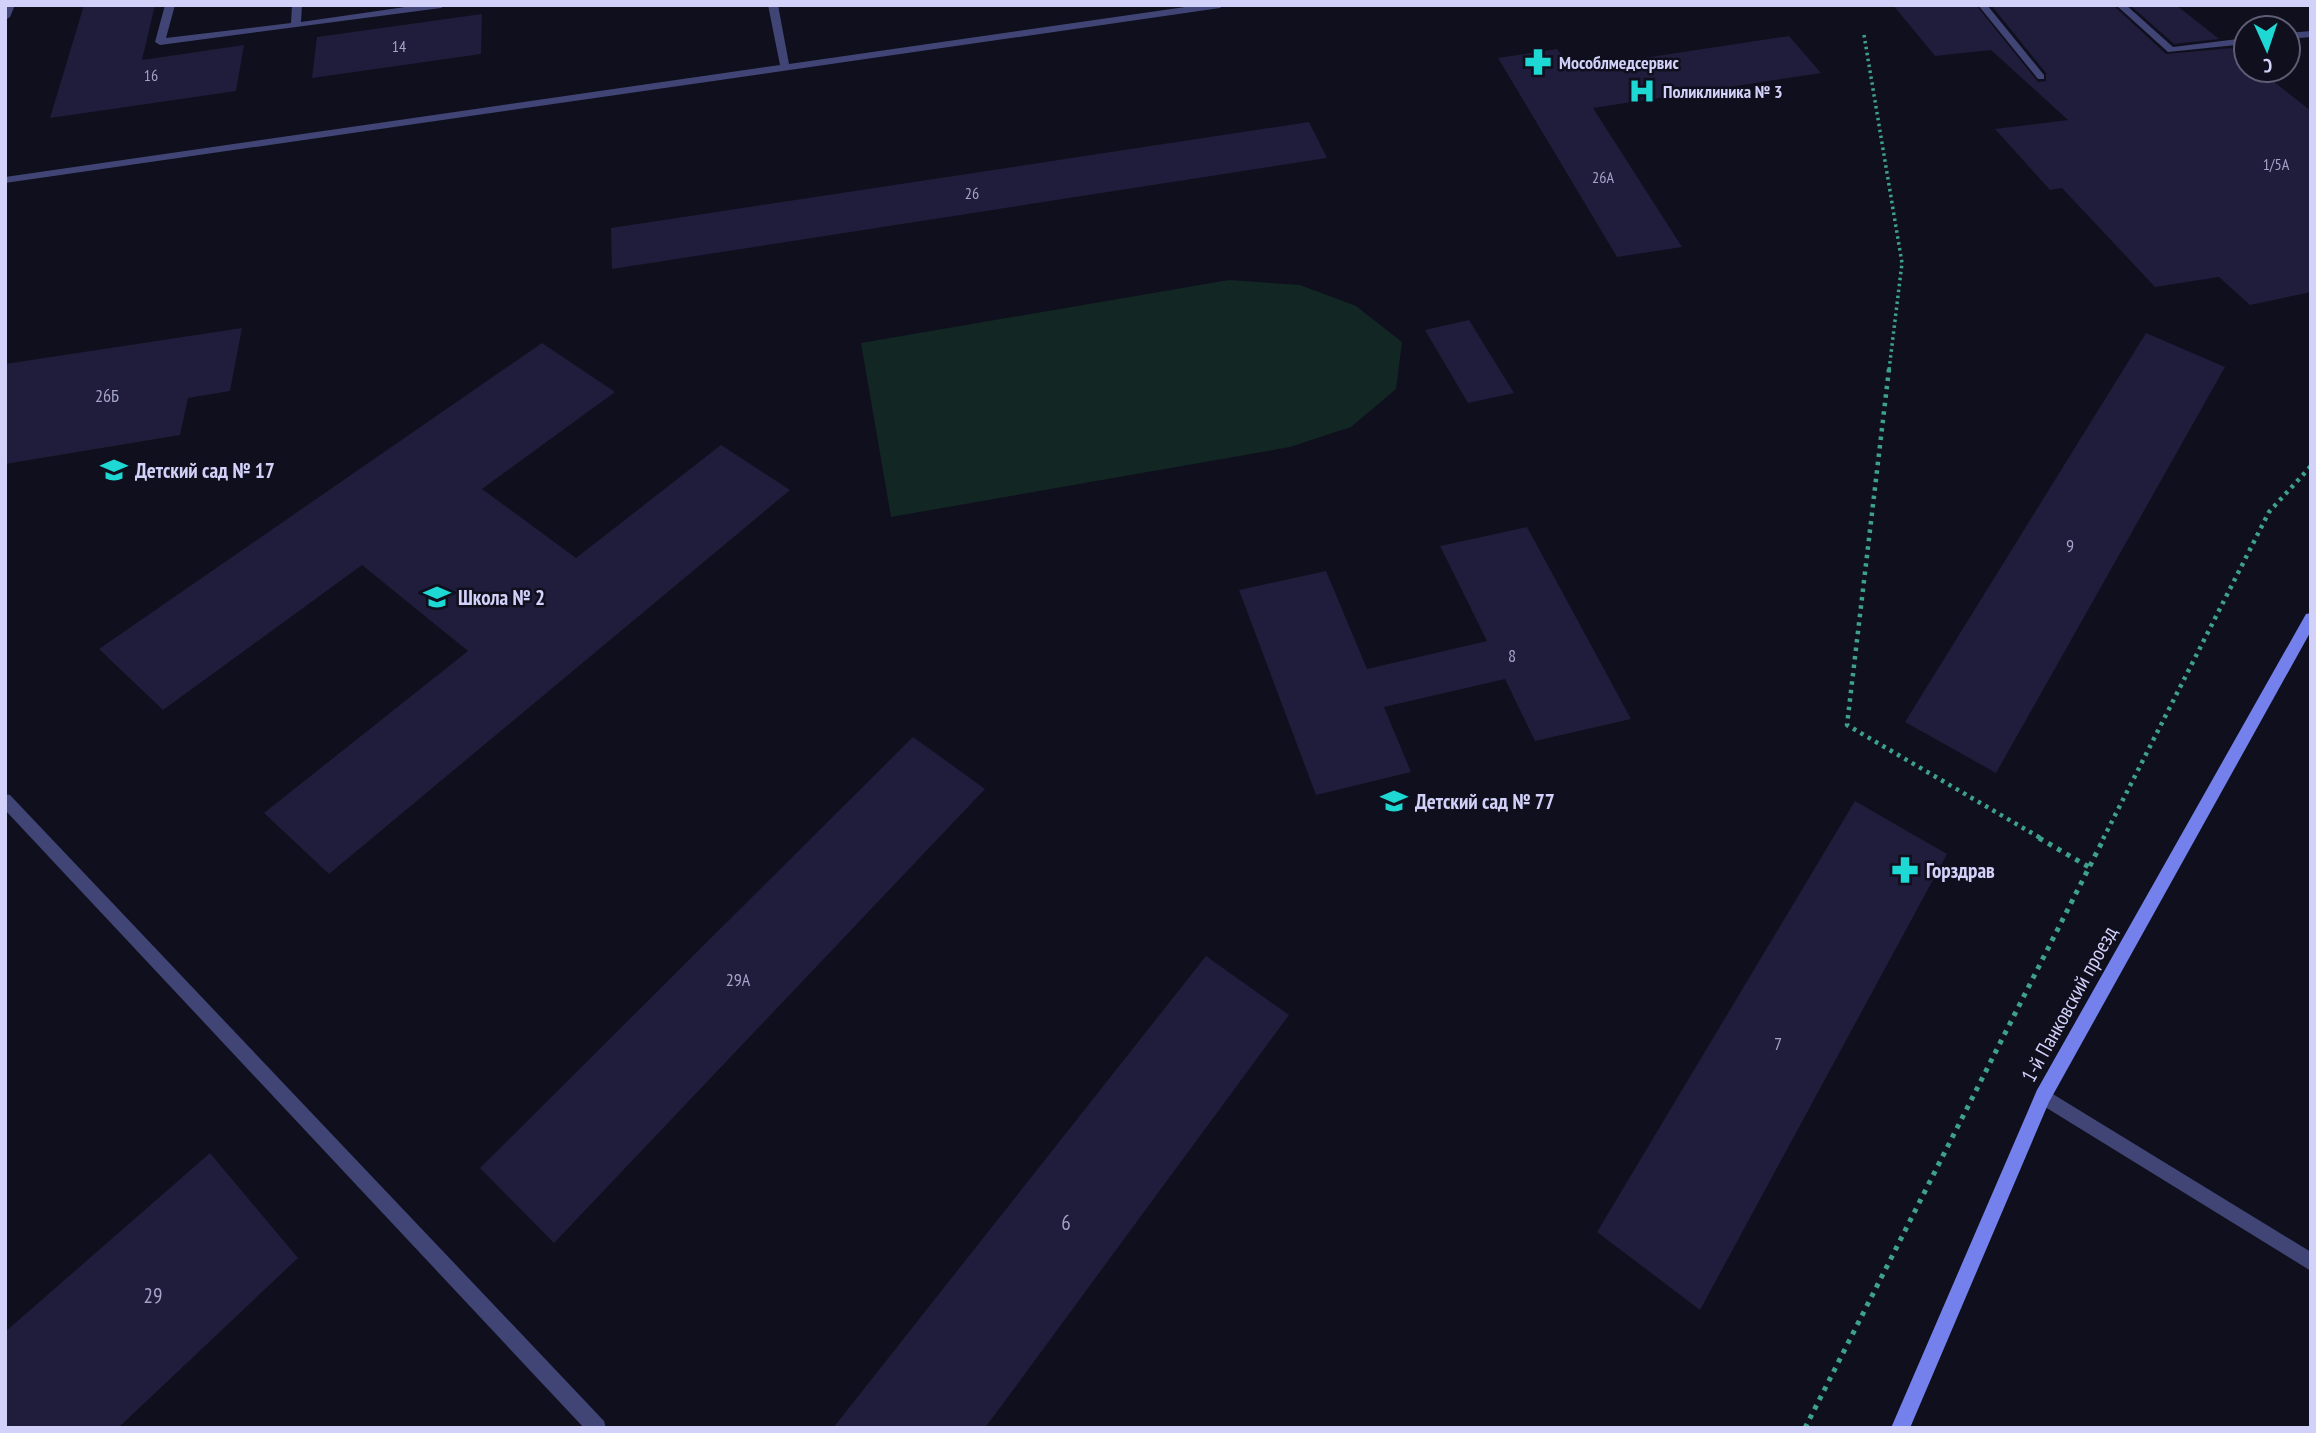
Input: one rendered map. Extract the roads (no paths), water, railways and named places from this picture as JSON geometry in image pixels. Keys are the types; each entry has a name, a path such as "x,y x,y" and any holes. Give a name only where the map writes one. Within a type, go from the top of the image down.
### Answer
{"street":[{"path":"5,17 10,5"},
{"path":"170,5 160,41 441,5"},
{"path":"296,25 297,5"},
{"path":"773,5 785,68"},
{"path":"5,180 1220,5"},
{"path":"1982,5 2041,78"},
{"path":"2120,5 2171,50 2232,43"},
{"name":"1-й Панковский проезд","path":"1900,1428 2043,1096 2311,618"},
{"path":"5,800 597,1428"},
{"path":"2043,1096 2311,1262"}],"place":[{"name":"Мособлмедсервис","path":"1538,62"},
{"name":"Поликлиника № 3","path":"1642,91"},
{"name":"Детский сад № 17","path":"114,470"},
{"name":"Школа № 2","path":"437,597"},
{"name":"Детский сад № 77","path":"1394,801"},
{"name":"Горздрав","path":"1905,870"}]}
